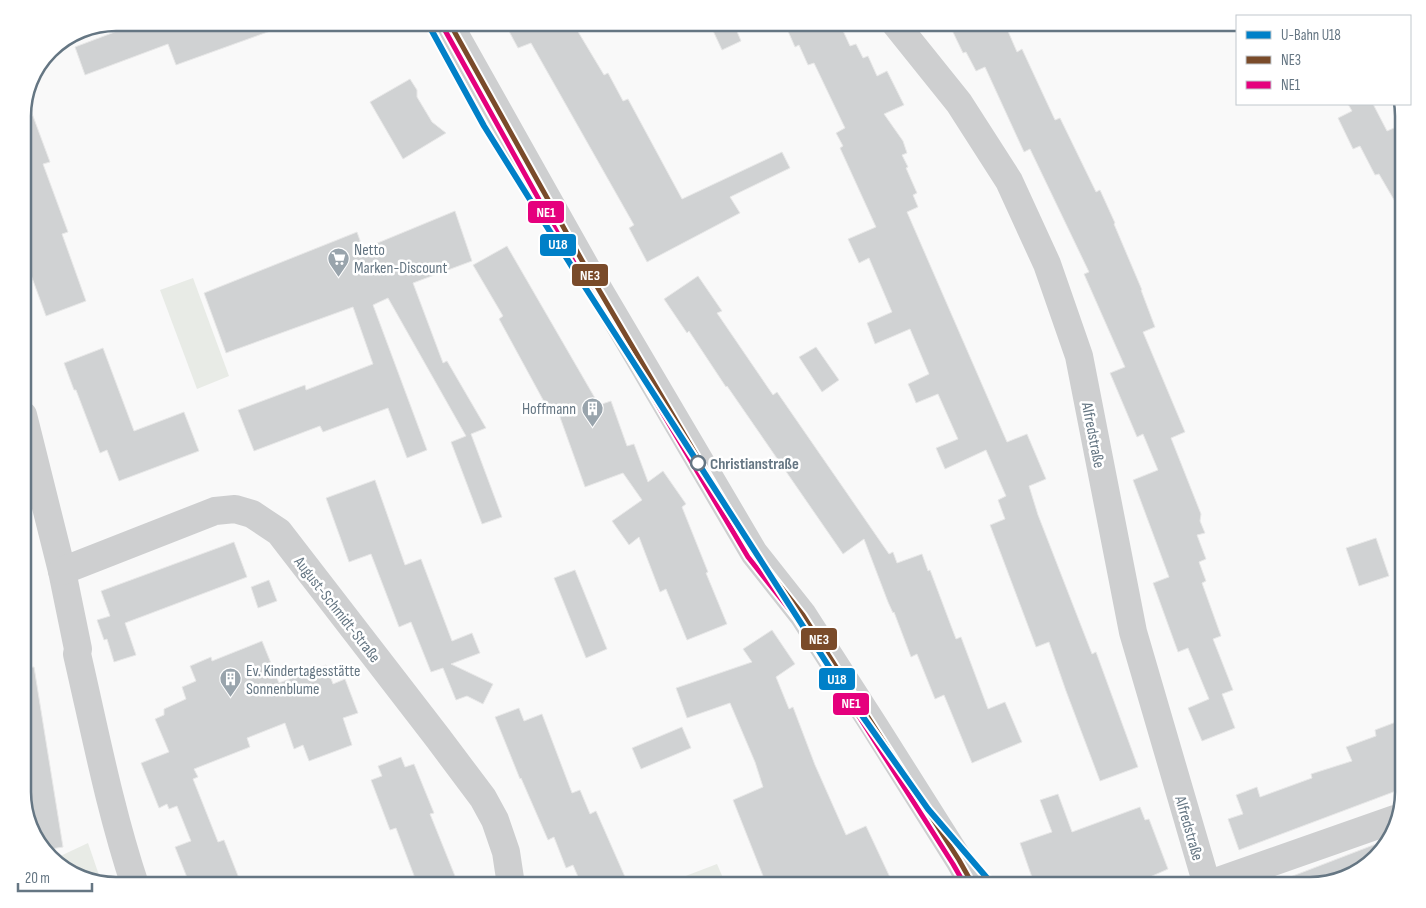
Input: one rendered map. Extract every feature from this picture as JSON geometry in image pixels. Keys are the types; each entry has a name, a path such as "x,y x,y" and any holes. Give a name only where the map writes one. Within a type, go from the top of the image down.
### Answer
{"street":[{"path":"454,31 589,273 754,553 803,615 876,727 968,877"},
{"name":"Alfredstraße","path":"901,31 959,103 1010,181 1047,264 1079,356 1133,632 1205,877"},
{"path":"31,484 33,501 62,570 92,724 132,877"},
{"name":"August-Schmidt-Straße","path":"62,570 215,511 235,509 252,514 278,532 483,798 495,820 506,852 510,877"},
{"path":"1230,877 1389,821"}],"shaded area":[{"path":"193,278 229,376 197,389 160,290"},
{"path":"88,843 99,875 78,868 60,856"},
{"path":"717,864 723,877 683,877"}],"building":[{"path":"117,31 270,31 176,65 168,44 85,75 75,47"},
{"path":"509,31 578,31 604,75 608,73 623,101 628,99 682,199 782,152 790,168 730,197 740,213 647,262 629,228 634,225 531,43 518,48"},
{"path":"713,31 737,31 741,41 722,50"},
{"path":"788,31 843,31 850,46 856,44 863,58 868,56 877,76 887,71 904,105 884,114 903,141 907,153 902,155 917,193 913,195 918,207 907,212 1007,442 1027,434 1046,479 1029,486 1038,515 1092,654 1096,652 1138,767 1100,781 1049,642 1036,647 990,525 1005,519 998,500 1006,496 986,450 945,469 936,448 958,439 938,394 916,403 908,384 929,374 910,329 875,344 867,323 892,312 869,258 859,263 848,239 876,227 840,148 843,146 836,133 845,128 814,63 808,65 799,45 795,47"},
{"path":"952,31 1008,31 1017,52 1022,49 1055,120 1060,118 1096,192 1100,190 1142,290 1155,327 1143,332 1185,432 1171,438 1201,514 1200,521 1205,533 1197,535 1206,559 1199,562 1206,581 1202,583 1221,636 1213,639 1233,690 1222,694 1235,728 1202,741 1188,708 1209,699 1188,648 1178,652 1153,583 1169,577 1133,480 1158,470 1143,434 1137,437 1110,373 1125,367 1084,274 1089,272 1030,149 1024,152 985,67 976,71 966,52 963,53"},
{"path":"410,79 417,90 417,97 432,122 446,133 403,159 370,102"},
{"path":"1349,105 1374,105 1387,131 1394,128 1395,130 1395,202 1379,174 1375,175 1360,146 1353,149 1338,118 1352,111"},
{"path":"31,111 50,162 43,164 68,232 62,234 86,301 46,316 31,275"},
{"path":"455,211 472,261 413,283 443,363 447,361 486,428 471,434 502,517 482,524 451,442 466,436 388,298 373,305 427,450 407,458 388,408 323,432 320,426 254,451 238,410 305,385 306,390 373,364 353,307 226,353 204,293 357,232 363,249"},
{"path":"507,246 599,405 611,401 627,446 634,444 648,482 663,471 686,504 682,507 727,624 687,640 666,589 660,592 639,537 629,545 612,521 642,500 623,473 585,487 556,406 548,409 499,319 503,316 473,265"},
{"path":"698,276 722,311 717,313 773,395 777,392 889,554 893,552 897,563 922,554 956,639 961,637 988,709 1005,702 1022,742 972,763 944,695 935,699 917,654 911,657 864,539 843,554 689,331 687,333 664,299"},
{"path":"816,347 839,380 822,392 799,357"},
{"path":"103,348 134,431 184,412 199,451 119,481 107,450 100,453 64,363"},
{"path":"375,480 405,565 421,559 452,641 472,633 480,653 451,664 493,684 483,704 467,696 456,700 443,668 431,672 411,622 399,627 371,554 349,562 326,498"},
{"path":"1376,538 1389,576 1359,586 1346,548"},
{"path":"234,542 247,577 125,623 136,655 114,662 107,639 104,640 97,620 110,616 101,591"},
{"path":"575,570 607,649 586,658 554,578"},
{"path":"269,580 277,601 258,608 251,587"},
{"path":"772,630 795,664 776,677 789,709 793,707 815,765 846,835 866,826 890,877 763,877 733,800 763,787 755,762 730,703 687,718 676,688 752,662 743,649"},
{"path":"262,641 279,683 326,665 333,684 345,679 358,713 343,718 352,745 309,761 303,745 294,749 285,723 247,738 250,747 194,769 198,777 193,779 218,842 224,840 238,877 187,877 175,847 191,841 177,806 169,809 167,804 159,808 141,763 169,752 155,719 164,715 164,709 186,699 182,687 196,681 190,666 211,657 212,661"},
{"path":"31,667 34,667 63,847 53,849 36,819 31,798"},
{"path":"519,708 524,721 542,714 572,793 580,790 590,814 596,811 625,877 578,877 573,865 566,868 554,837 548,840 520,779 495,717"},
{"path":"1395,722 1395,791 1239,850 1228,819 1243,814 1236,795 1257,787 1260,797 1312,778 1311,774 1352,761 1346,747 1376,736 1375,730"},
{"path":"682,727 691,748 641,769 632,748"},
{"path":"401,757 405,767 414,764 434,813 430,814 455,877 415,877 396,828 390,830 371,780 382,776 378,766"},
{"path":"1058,794 1072,832 1140,807 1145,820 1149,819 1168,869 1150,877 1032,877 1020,843 1052,832 1040,800"},
{"path":"1378,843 1366,856 1348,868 1327,875 1290,877"}],"metro line":[{"name":"U18","path":"432,31 484,126 574,270 844,690 928,809 986,877"}],"transit line":[{"name":"NE1","path":"445,31 582,277 748,557 797,619 960,877"},
{"name":"NE3","path":"454,31 589,273 754,553 803,615 969,877"}],"place":[{"name":"Netto Marken-Discount","path":"338,277"},
{"name":"Hoffmann","path":"592,427"},
{"name":"Christianstraße","path":"698,463"},
{"name":"Ev. Kindertagesstätte Sonnenblume","path":"230,698"}]}
